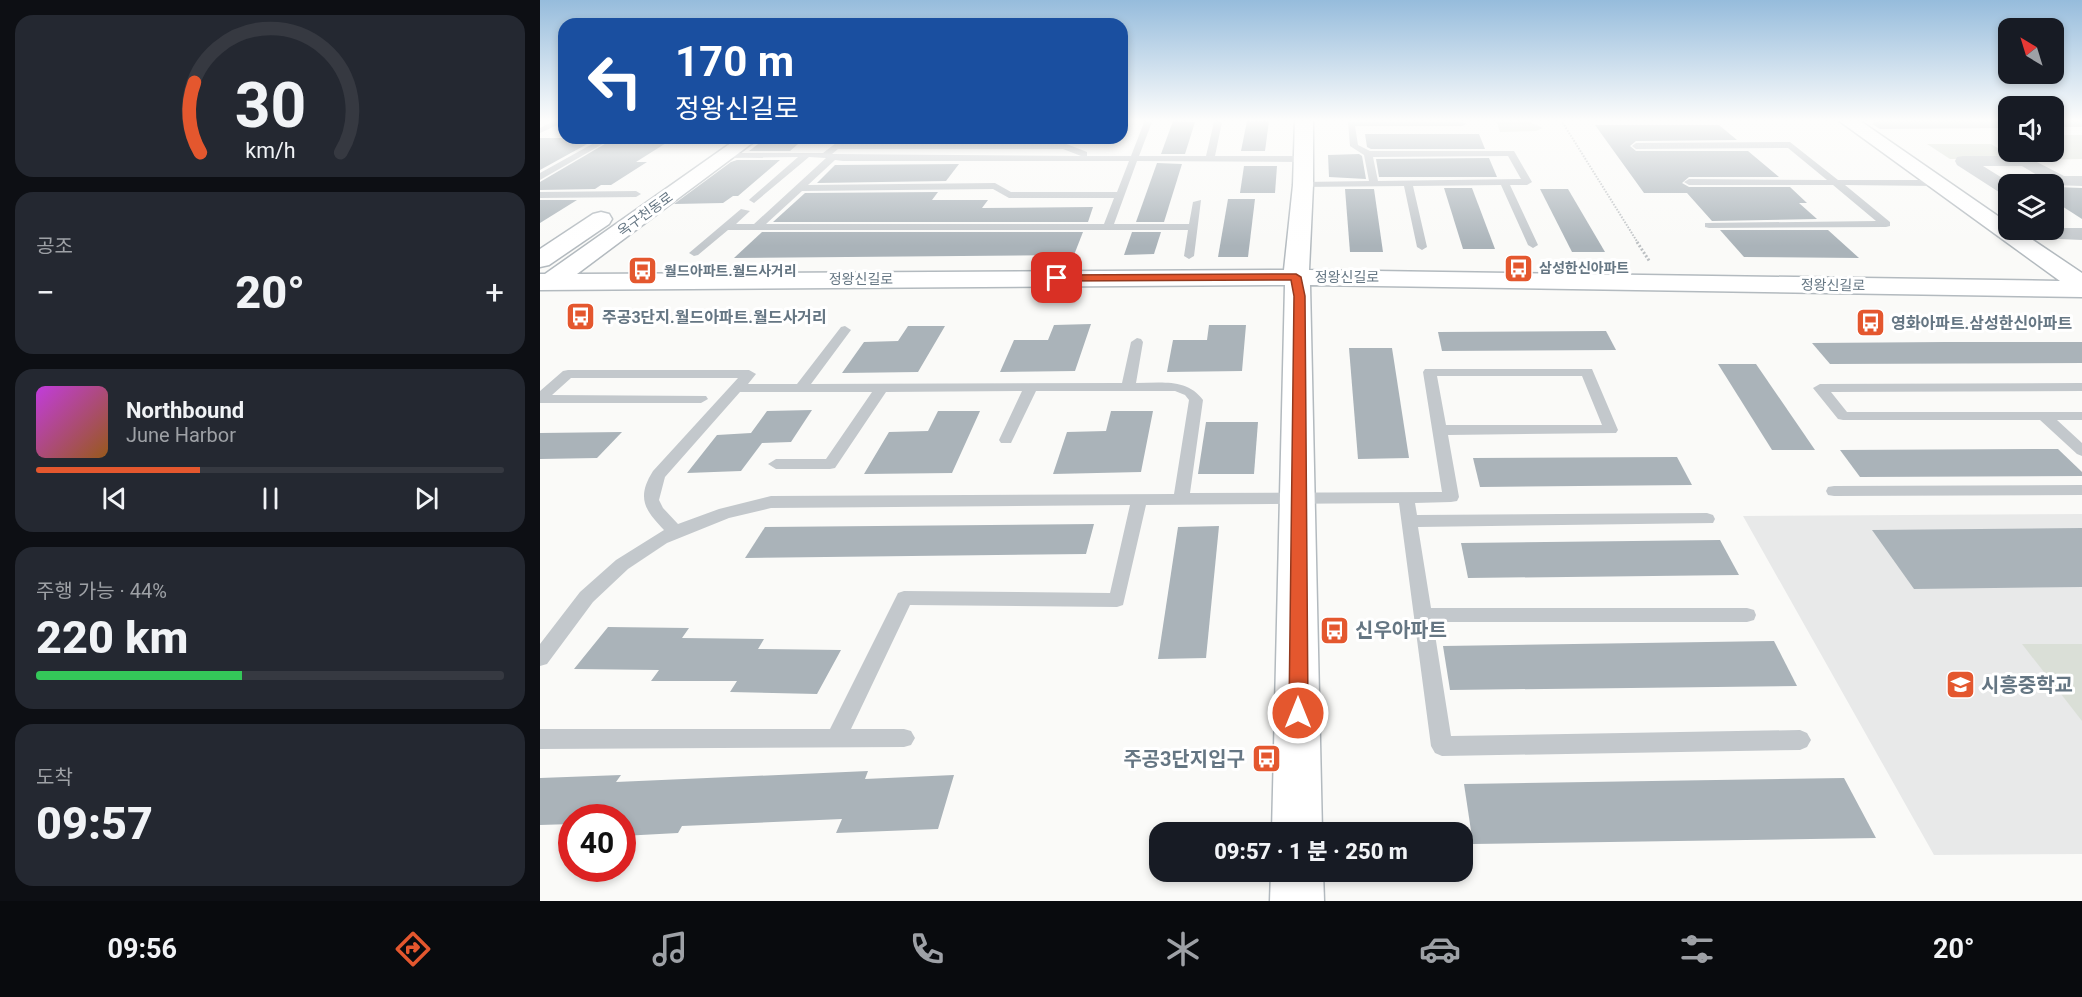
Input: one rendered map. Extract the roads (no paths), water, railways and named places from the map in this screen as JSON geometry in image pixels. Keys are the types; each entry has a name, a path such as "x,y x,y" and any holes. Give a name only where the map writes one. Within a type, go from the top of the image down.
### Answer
{"street":[{"name":"옥구천동로","path":"542,282 636,194 694,162"},
{"name":"옥구천동로","path":"542,282 702,162"},
{"path":"1297,822 1300,498 1298,287 1303,162"},
{"path":"1907,162 2082,287"},
{"path":"1937,162 1998,203"},
{"path":"1965,162 1998,184"},
{"path":"2027,162 2048,174"},
{"path":"2064,181 2082,181"},
{"path":"2064,231 2079,234"},
{"path":"2059,240 2082,259"},
{"name":"정왕신길로","path":"542,282 1298,287 2082,305"},
{"name":"정왕신길로","path":"1298,287 1662,282 2082,287"},
{"path":"1297,882 1297,901"}],"lane":[{"path":"540,177 566,162"},
{"path":"754,200 798,162"},
{"path":"757,227 800,188 824,162"},
{"path":"1108,227 1133,162"},
{"path":"1370,162 1374,184"},
{"path":"1303,185 1527,182 1516,162"},
{"path":"1709,225 1887,224 1811,162"},
{"path":"1504,182 1533,245"},
{"path":"1689,182 1937,183"},
{"path":"1408,183 1422,247"},
{"path":"800,188 994,186 1009,195 1120,195"},
{"path":"540,195 636,194"},
{"path":"1189,256 1198,202"},
{"path":"694,254 744,211"},
{"path":"726,227 1194,227"},
{"path":"801,388 845,330"},
{"path":"1128,387 1137,342"},
{"path":"540,658 602,581 650,545 700,520 771,502 1451,497 1430,372 1587,372 1611,430 1440,430"},
{"path":"540,398 568,374 749,374 658,475 652,486 650,497 653,508 675,531"},
{"path":"776,464 830,464 882,387"},
{"path":"1006,440 1031,387"},
{"path":"737,388 1177,387 1190,392 1196,400 1181,499"},
{"path":"2082,387 1820,388 1843,416 2082,416"},
{"path":"540,398 701,399"},
{"path":"2044,416 2082,451"},
{"path":"1834,491 2082,490"},
{"path":"1406,498 1442,746 1800,740"},
{"path":"836,738 904,598 1118,600 1139,500"},
{"path":"1410,520 1707,519"},
{"path":"1424,615 1747,615"},
{"path":"540,740 904,738"}],"place":[{"name":"삼성한신아파트","path":"1518,268"},
{"name":"월드아파트.월드사거리","path":"643,271"},
{"name":"주공3단지.월드아파트.월드사거리","path":"581,317"},
{"name":"영화아파트.삼성한신아파트","path":"1870,323"},
{"name":"신우아파트","path":"1334,630"},
{"name":"시흥중학교","path":"1960,685"},
{"name":"주공3단지입구","path":"1266,759"}]}
